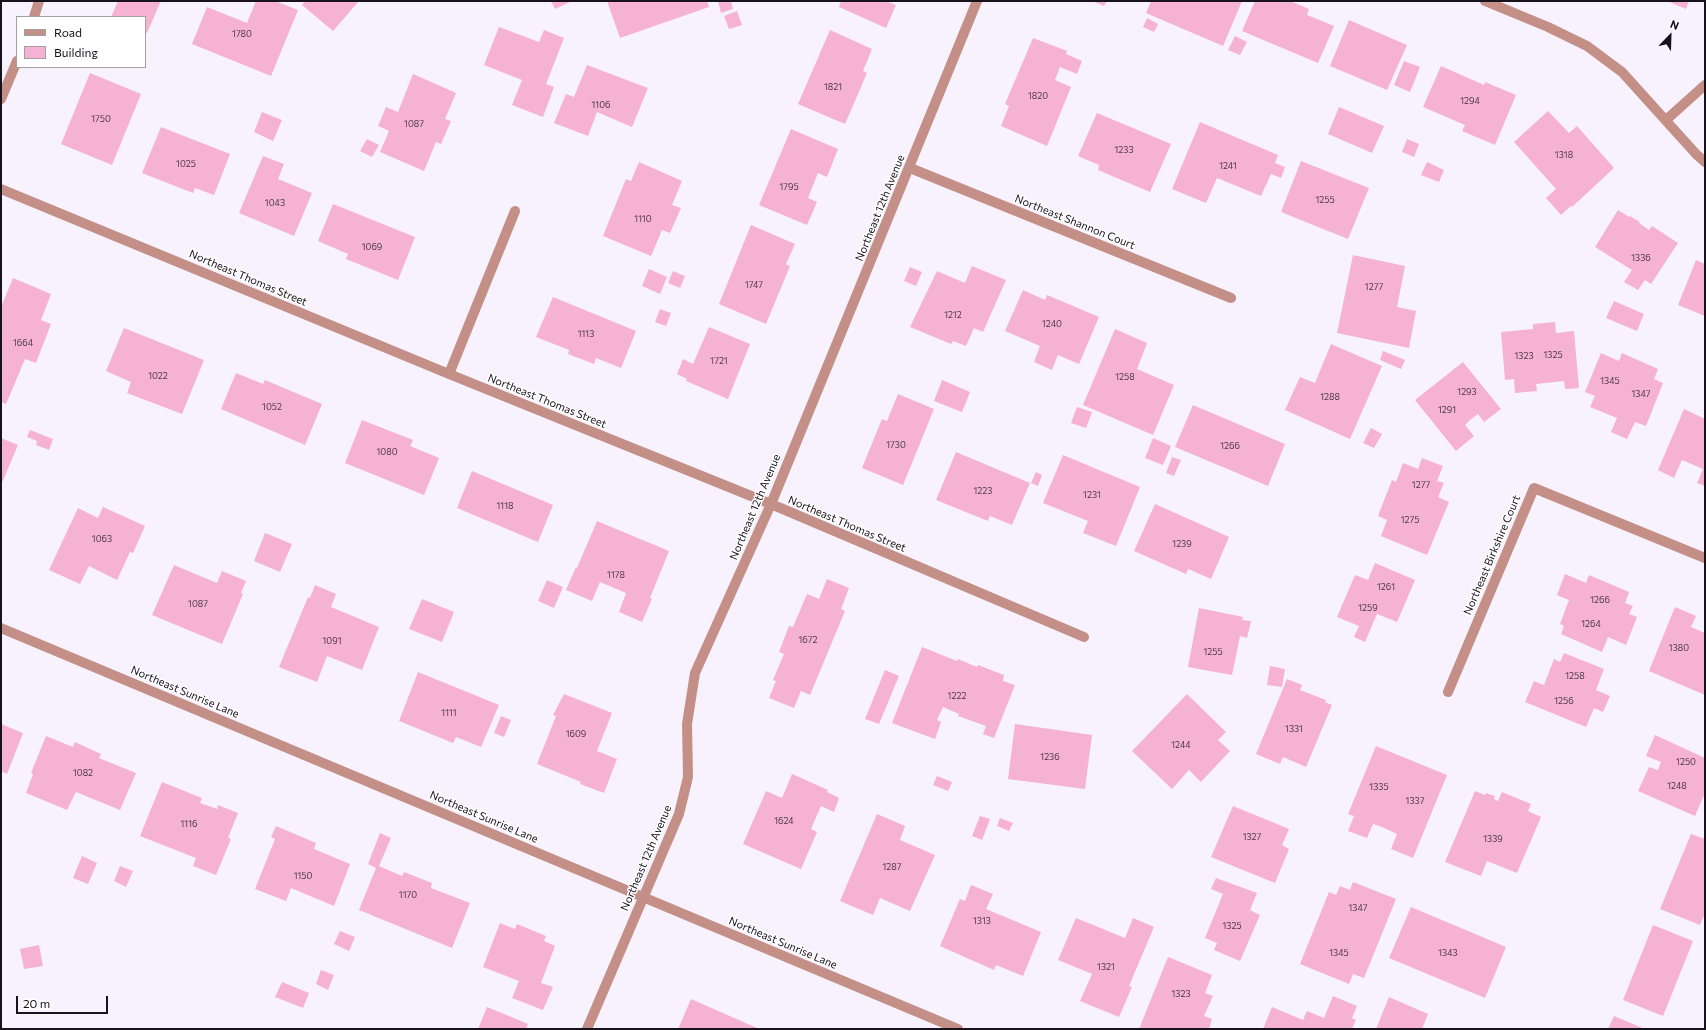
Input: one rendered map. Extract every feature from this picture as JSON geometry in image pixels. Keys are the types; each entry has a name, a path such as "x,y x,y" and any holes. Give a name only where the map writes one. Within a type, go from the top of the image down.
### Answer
{"street":[{"path":"34,16 39,1"},
{"name":"Northeast 12th Avenue","path":"587,1029 679,814 688,777 687,724 695,673 771,504 978,1"},
{"path":"1484,1 1548,27 1587,46 1622,72 1705,162"},
{"path":"1,99 16,63"},
{"path":"1666,120 1705,85"},
{"name":"Northeast Shannon Court","path":"910,168 1231,298"},
{"name":"Northeast Thomas Street","path":"1,189 449,374 771,504 1084,637"},
{"path":"449,374 515,211"},
{"name":"Northeast Birkshire Court","path":"1448,692 1534,488 1705,558"},
{"name":"Northeast Sunrise Lane","path":"1,628 958,1029"}],"building":[{"path":"118,1 161,1 147,33 146,16 111,16"},
{"path":"256,1 275,1 298,10 271,76 192,44 207,7 247,23"},
{"path":"305,1 359,1 333,31 302,5"},
{"path":"551,1 572,1 555,9"},
{"path":"607,1 707,1 709,7 620,38"},
{"path":"718,1 731,1 733,9 721,13"},
{"path":"841,1 886,1 896,5 886,28 839,7"},
{"path":"1092,1 1107,1 1104,6"},
{"path":"1151,1 1242,1 1223,46 1146,13"},
{"path":"1255,1 1290,1 1309,9 1307,15 1334,26 1318,63 1242,31"},
{"path":"1667,1 1689,1 1686,9"},
{"path":"737,11 742,25 729,29 724,16"},
{"path":"1147,18 1158,24 1154,32 1143,27"},
{"path":"1349,20 1407,45 1387,90 1330,66"},
{"path":"499,27 539,42 544,30 564,38 546,84 554,87 543,117 512,105 522,80 484,65"},
{"path":"830,30 872,49 863,71 867,73 845,124 798,104"},
{"path":"1235,36 1247,42 1240,55 1228,50"},
{"path":"1033,38 1067,51 1066,54 1082,61 1077,74 1060,67 1055,80 1071,87 1047,146 1001,126 1009,106 1005,104"},
{"path":"1404,61 1420,67 1410,92 1394,85"},
{"path":"587,65 648,88 632,127 597,112 588,136 554,123 566,94 574,97"},
{"path":"1441,66 1484,85 1485,82 1516,95 1495,145 1462,131 1465,125 1423,107"},
{"path":"90,73 141,94 112,165 61,144"},
{"path":"413,74 456,93 445,119 451,121 441,144 436,142 424,171 380,152 389,131 378,126 386,107 398,112"},
{"path":"1339,107 1384,126 1372,153 1328,134"},
{"path":"1548,111 1569,133 1577,126 1614,168 1572,207 1571,206 1561,215 1546,198 1556,189 1514,142"},
{"path":"262,112 282,120 273,141 254,132"},
{"path":"1097,113 1171,144 1150,192 1098,170 1099,165 1078,156"},
{"path":"1200,122 1278,155 1275,163 1285,167 1281,178 1271,174 1261,196 1217,178 1206,203 1172,189"},
{"path":"161,127 230,154 214,195 195,188 193,193 142,173"},
{"path":"791,129 838,149 827,177 818,173 808,198 817,202 807,225 759,205"},
{"path":"367,139 379,145 372,157 360,151"},
{"path":"1407,139 1419,144 1414,157 1402,152"},
{"path":"263,156 284,164 278,179 312,193 294,236 239,213"},
{"path":"1301,161 1369,188 1348,239 1281,212"},
{"path":"639,162 682,181 672,205 681,208 670,233 662,230 651,256 603,236 626,179 631,181"},
{"path":"1427,162 1444,170 1439,182 1421,175"},
{"path":"333,204 415,237 398,280 346,259 348,254 318,241"},
{"path":"1618,210 1640,222 1639,223 1649,230 1652,226 1678,243 1651,284 1645,280 1638,290 1624,282 1632,270 1595,247"},
{"path":"751,225 795,244 786,264 790,266 766,324 719,304"},
{"path":"1353,255 1405,266 1397,307 1416,311 1409,348 1337,333"},
{"path":"1696,260 1705,264 1705,316 1678,305"},
{"path":"972,266 1006,280 983,332 974,328 966,346 953,341 951,344 910,327 937,271 965,283"},
{"path":"910,267 922,272 916,286 904,281"},
{"path":"649,269 667,277 660,294 642,286"},
{"path":"673,271 685,276 680,288 668,283"},
{"path":"13,278 51,294 41,320 51,324 36,363 25,359 6,404 1,402 1,307"},
{"path":"1023,290 1045,300 1047,295 1099,317 1079,364 1058,355 1052,370 1034,362 1040,346 1005,331"},
{"path":"553,297 636,331 621,368 596,358 594,364 568,354 569,350 536,337"},
{"path":"1614,301 1644,314 1637,331 1606,318"},
{"path":"660,309 671,313 666,326 655,322"},
{"path":"1555,322 1556,333 1574,331 1579,388 1565,389 1564,381 1536,384 1537,391 1515,393 1514,379 1505,380 1501,332 1533,329 1533,324"},
{"path":"709,327 750,344 728,399 686,381 687,379 677,374 683,359 693,364"},
{"path":"124,328 204,360 182,414 127,393 131,382 106,371"},
{"path":"1115,329 1147,343 1137,369 1174,385 1153,435 1083,405"},
{"path":"1331,344 1382,366 1350,439 1285,410 1300,377 1315,383"},
{"path":"1383,351 1405,360 1401,369 1380,360"},
{"path":"1601,353 1619,361 1622,353 1658,369 1654,379 1663,383 1646,426 1635,422 1627,439 1611,432 1617,418 1590,407 1595,396 1585,392"},
{"path":"1463,362 1501,409 1484,422 1478,414 1470,420 1465,425 1474,436 1456,451 1415,400"},
{"path":"236,373 263,384 265,380 322,404 305,445 221,409"},
{"path":"942,380 970,392 962,412 934,401"},
{"path":"898,394 934,409 903,485 862,468 882,419 887,421"},
{"path":"1193,405 1285,444 1268,486 1175,447"},
{"path":"1077,407 1092,412 1086,428 1071,423"},
{"path":"1684,409 1705,419 1705,486 1697,483 1703,469 1682,460 1674,478 1658,470"},
{"path":"362,420 413,440 410,446 439,458 424,495 345,463"},
{"path":"1371,428 1382,434 1374,448 1363,443"},
{"path":"30,430 53,439 49,450 36,445 37,441 27,437"},
{"path":"1,438 18,445 1,485"},
{"path":"1153,438 1171,446 1163,465 1145,458"},
{"path":"956,452 1030,483 1012,525 990,516 988,521 936,500"},
{"path":"1063,455 1140,487 1116,546 1083,533 1088,521 1043,503"},
{"path":"1172,457 1181,460 1174,476 1166,473"},
{"path":"1422,458 1443,466 1437,481 1444,483 1438,497 1449,502 1427,555 1381,536 1387,520 1378,516 1392,480 1396,482 1403,463 1418,469"},
{"path":"472,471 553,505 538,542 457,508"},
{"path":"1036,472 1042,475 1038,486 1031,483"},
{"path":"1155,504 1229,537 1211,579 1188,569 1186,574 1134,551"},
{"path":"103,507 145,526 133,553 130,552 117,580 89,566 80,584 49,570 78,508 98,518"},
{"path":"597,521 669,551 642,622 619,612 626,593 600,582 592,601 566,590"},
{"path":"265,533 292,544 280,572 254,561"},
{"path":"1375,563 1415,580 1397,622 1377,614 1365,642 1354,637 1359,626 1337,617 1355,575 1368,580"},
{"path":"174,565 217,583 222,571 246,581 241,593 243,594 222,644 152,615"},
{"path":"1565,574 1586,583 1589,575 1629,592 1625,603 1633,606 1629,614 1637,617 1626,645 1608,637 1602,652 1561,634 1564,626 1560,624 1569,600 1557,595"},
{"path":"827,579 849,588 841,609 845,611 810,695 801,691 794,708 769,698 776,681 773,680 784,654 779,652 789,626 793,627 807,594 819,599"},
{"path":"547,580 563,587 554,608 538,601"},
{"path":"315,585 336,594 331,607 379,627 362,670 327,656 317,682 279,667 308,597 310,598"},
{"path":"422,599 454,612 442,642 409,629"},
{"path":"1675,607 1696,616 1691,627 1705,633 1705,695 1649,671"},
{"path":"1199,608 1243,617 1242,620 1251,621 1247,638 1240,636 1232,675 1188,667"},
{"path":"922,647 957,661 958,659 977,667 978,665 1004,675 1003,681 1015,685 994,738 983,734 986,726 958,716 959,714 943,707 937,720 941,722 935,739 892,723"},
{"path":"1564,653 1604,669 1596,690 1610,696 1603,712 1594,708 1586,727 1525,702 1534,681 1544,685 1554,659 1560,662"},
{"path":"1270,666 1285,669 1282,687 1267,685"},
{"path":"885,670 899,676 879,724 865,719"},
{"path":"418,672 499,705 481,747 456,737 453,743 399,721"},
{"path":"1287,679 1302,685 1300,690 1326,700 1325,702 1332,705 1306,767 1283,757 1280,764 1256,754"},
{"path":"564,694 612,713 597,751 617,759 604,793 580,784 581,782 537,764 556,716 553,715"},
{"path":"1187,694 1226,732 1218,740 1230,751 1201,782 1189,770 1172,789 1132,751"},
{"path":"501,716 511,720 504,737 494,733"},
{"path":"1,724 23,733 7,774 1,771"},
{"path":"1015,724 1092,735 1085,789 1008,779"},
{"path":"1655,735 1705,758 1705,793 1695,816 1638,791 1649,767 1658,770 1661,762 1646,756"},
{"path":"46,736 73,747 75,742 101,754 99,758 136,773 120,810 76,792 67,810 26,793 33,774 31,773"},
{"path":"1376,746 1447,775 1413,858 1391,849 1397,834 1382,827 1373,824 1367,838 1348,831 1354,816 1348,814"},
{"path":"792,774 828,790 827,792 839,798 834,812 821,806 811,829 817,832 801,869 743,844 766,791 782,798"},
{"path":"937,776 952,782 948,791 933,785"},
{"path":"162,782 202,798 200,803 217,809 218,805 238,813 228,838 231,839 216,875 193,866 196,858 140,836"},
{"path":"1475,791 1485,795 1486,793 1495,796 1494,799 1498,801 1502,792 1531,804 1528,811 1541,817 1517,873 1487,861 1481,876 1445,862"},
{"path":"1233,806 1289,829 1282,845 1289,849 1275,883 1211,857"},
{"path":"877,814 905,826 900,840 935,855 910,911 880,898 873,915 840,901"},
{"path":"980,816 990,819 982,840 972,836"},
{"path":"1000,818 1013,823 1009,831 997,826"},
{"path":"276,826 316,843 314,849 350,864 334,906 291,888 286,901 255,889 275,839 271,837"},
{"path":"380,833 391,838 379,866 402,876 404,872 432,883 431,888 470,903 452,948 359,910 376,868 368,864"},
{"path":"1691,834 1705,839 1705,913 1700,925 1660,909"},
{"path":"82,856 97,863 88,884 73,878"},
{"path":"120,866 133,871 126,887 114,881"},
{"path":"1216,878 1257,893 1250,910 1260,915 1240,961 1214,950 1217,943 1205,938 1223,894 1211,889"},
{"path":"1353,882 1396,899 1364,978 1353,974 1349,984 1300,964 1329,892 1336,895 1340,886 1350,890"},
{"path":"971,885 993,894 986,909 1041,932 1023,976 996,965 994,970 940,946 960,899 965,901"},
{"path":"1411,907 1506,947 1485,998 1389,958"},
{"path":"1076,918 1125,938 1133,918 1154,927 1129,986 1132,987 1119,1017 1080,1001 1092,974 1058,960"},
{"path":"500,923 515,929 517,924 546,936 544,941 555,946 541,983 553,987 543,1010 512,998 519,981 483,967"},
{"path":"1653,925 1693,941 1663,1016 1623,1000"},
{"path":"340,931 355,937 349,951 334,944"},
{"path":"39,945 43,966 24,969 20,949"},
{"path":"1168,957 1212,975 1205,993 1213,996 1204,1016 1212,1019 1209,1029 1139,1029"},
{"path":"321,970 334,975 328,990 316,984"},
{"path":"282,982 309,993 303,1008 275,997"},
{"path":"1333,996 1357,1006 1352,1018 1356,1020 1352,1029 1263,1029 1272,1007 1303,1020 1307,1011 1324,1018"},
{"path":"1389,997 1428,1014 1422,1029 1376,1029"},
{"path":"691,999 757,1028 678,1029"},
{"path":"487,1007 528,1024 526,1029 478,1029"},
{"path":"1614,1016 1645,1029 1608,1029"}]}
